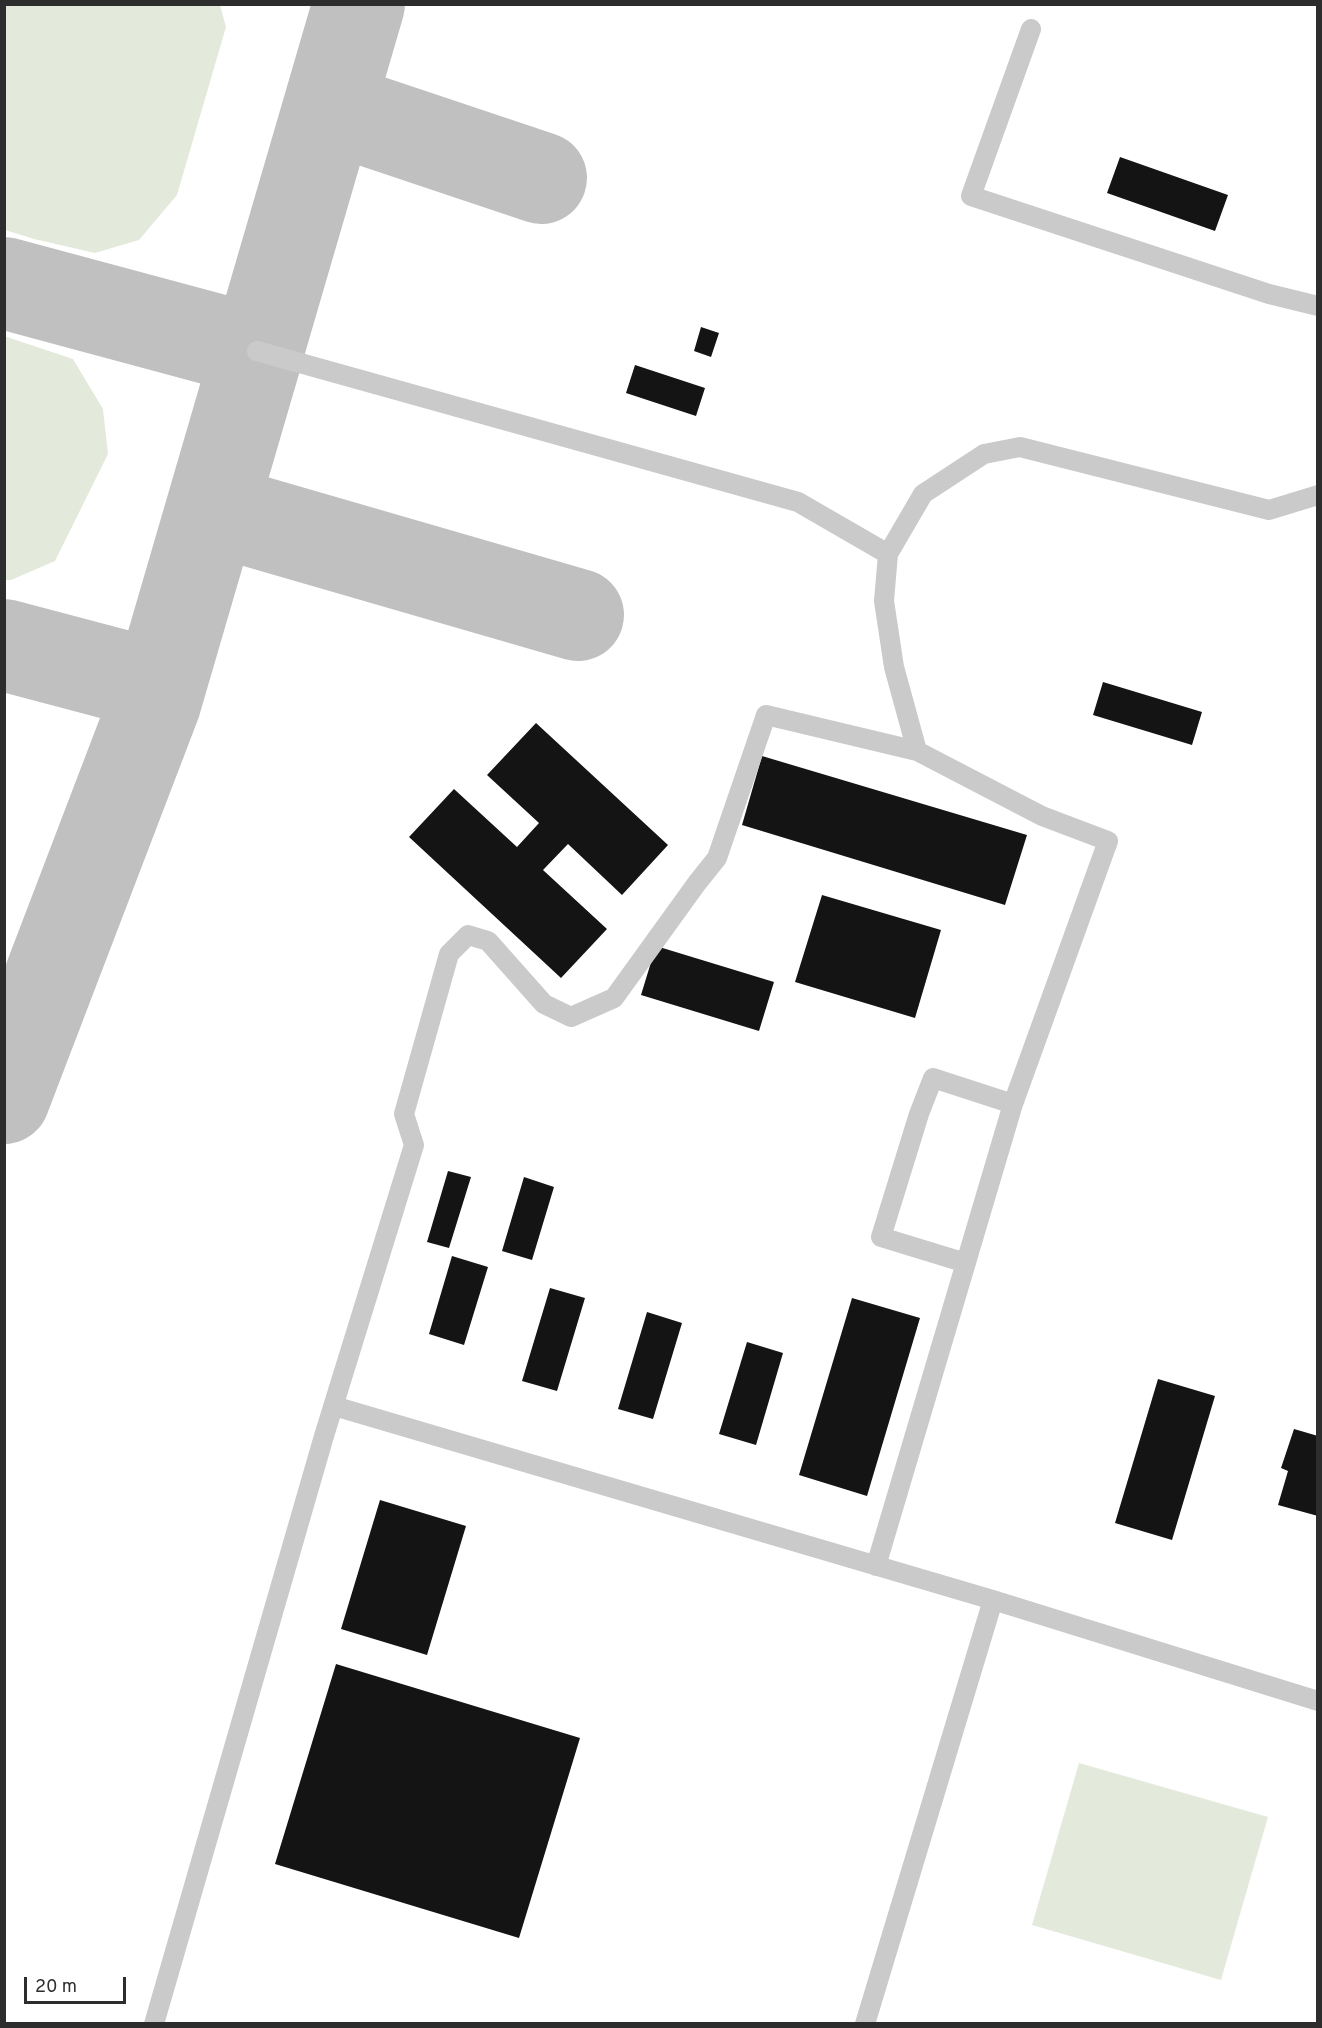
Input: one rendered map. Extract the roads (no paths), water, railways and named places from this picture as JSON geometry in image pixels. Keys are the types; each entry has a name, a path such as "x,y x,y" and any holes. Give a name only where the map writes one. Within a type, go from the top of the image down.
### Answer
{"lane":[{"path":"1031,29 971,196 1269,294 1317,306"},
{"path":"257,351 798,502 888,554"},
{"path":"917,751 894,667 884,601 888,554 922,494 984,454 1020,447 1269,510 1317,495"},
{"path":"154,2024 333,1406 414,1145 404,1114 449,954 468,935 488,941 544,1004 571,1017 614,998 717,858 766,715 917,751 1042,816 1108,842 1013,1104 876,1566"},
{"path":"966,1263 881,1237 919,1114 933,1078 1013,1104"},
{"path":"333,1406 993,1600 1317,1701"},
{"path":"865,2024 993,1600"}]}
